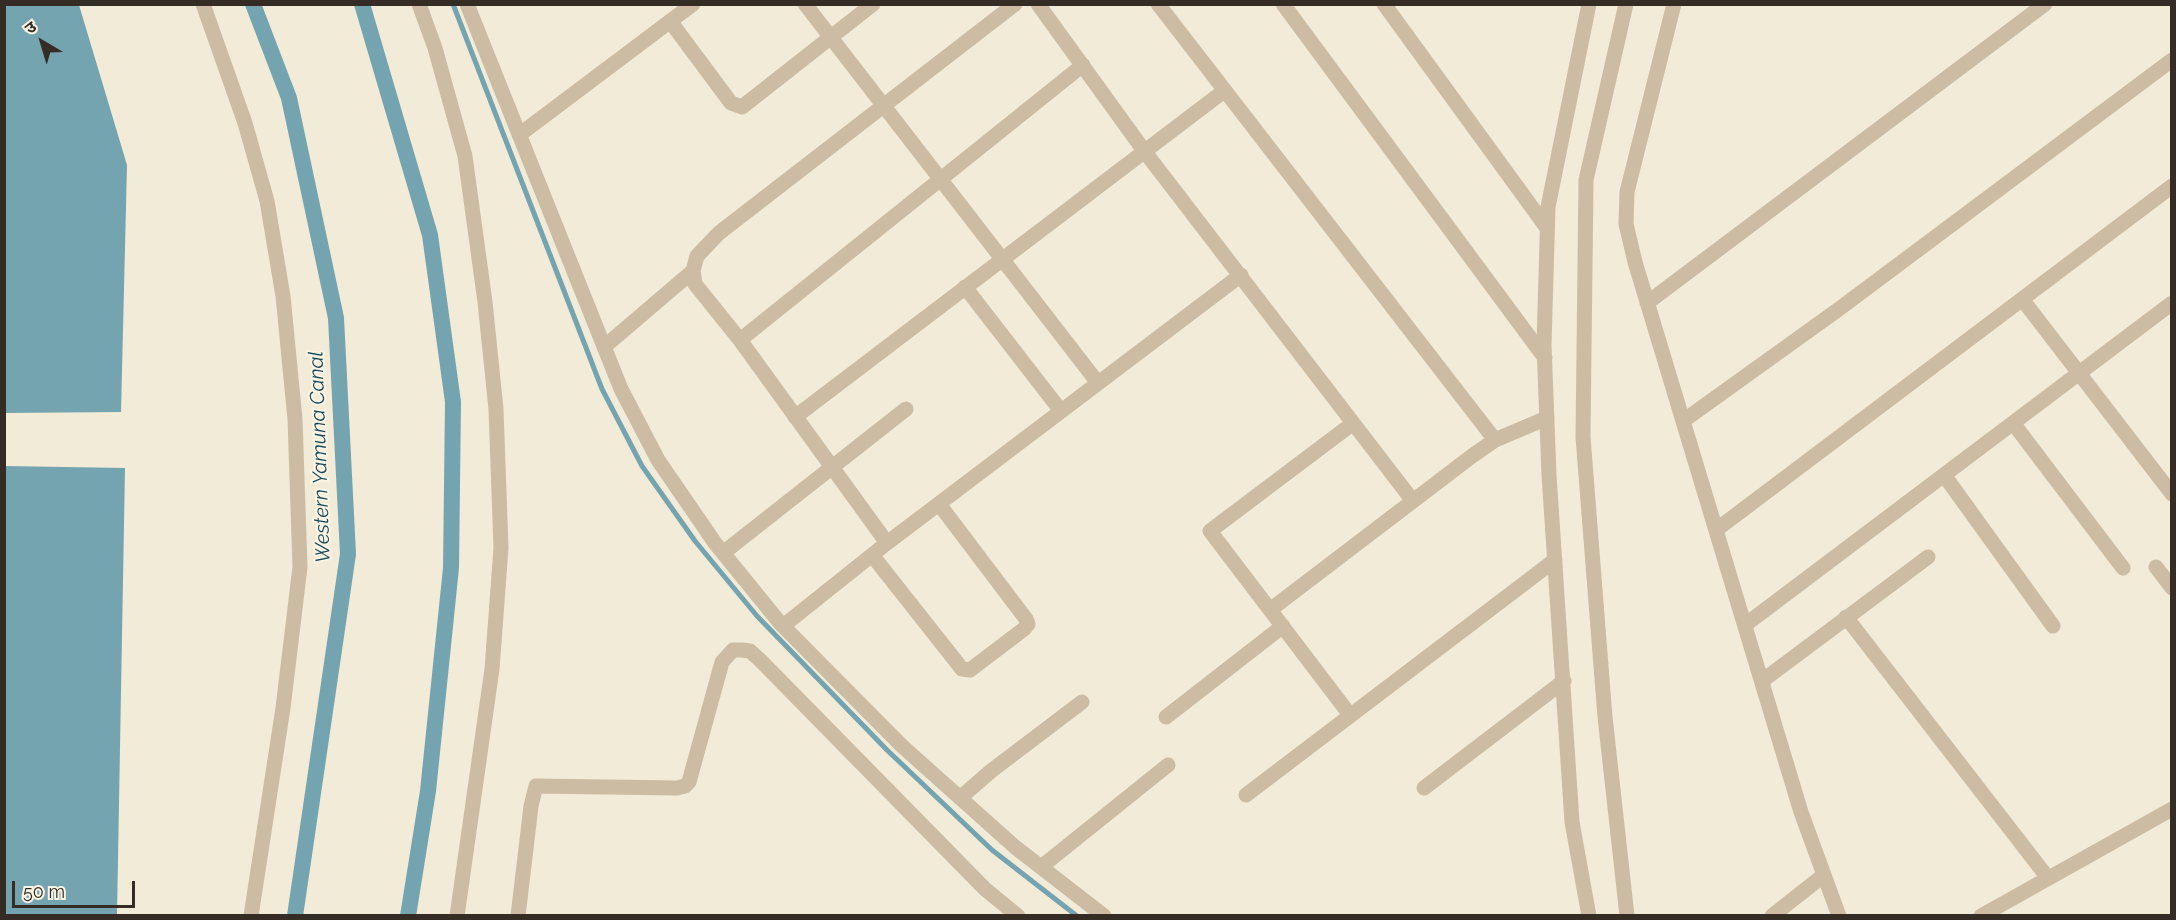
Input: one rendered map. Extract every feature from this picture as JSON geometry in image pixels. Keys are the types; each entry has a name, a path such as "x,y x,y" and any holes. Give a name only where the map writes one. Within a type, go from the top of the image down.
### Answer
{"street":[{"path":"203,4 245,123 267,201 283,296 295,419 300,567 283,708 251,915"},
{"path":"419,4 435,48 465,156 485,302 496,409 501,548 492,669 457,915"},
{"path":"467,4 621,389 658,460 723,553 783,626 902,746 1041,867 1104,915"},
{"path":"519,135 673,14 693,4"},
{"path":"805,4 1098,383"},
{"path":"673,14 735,106 750,103 873,4"},
{"path":"887,543 833,465 795,417 740,340 695,284 693,271 697,256 719,234 1015,4"},
{"path":"1038,4 1145,152 1413,501"},
{"path":"1158,4 1495,440"},
{"path":"1283,4 1545,358"},
{"path":"1384,4 1547,228"},
{"path":"1589,4 1548,207 1545,358 1572,822 1589,915"},
{"path":"1626,4 1586,180 1583,436 1605,717 1627,915"},
{"path":"1674,4 1627,192 1626,224 1647,303 1801,812 1839,915"},
{"path":"1647,303 2045,4"},
{"path":"1683,421 1839,309 2172,60"},
{"path":"740,340 1083,65"},
{"path":"795,417 1224,91"},
{"path":"1716,530 2172,186"},
{"path":"604,347 693,271"},
{"path":"783,626 887,543 1240,276"},
{"path":"965,287 1061,411"},
{"path":"2022,299 2077,374 2172,494"},
{"path":"1745,625 2172,303"},
{"path":"723,553 906,409"},
{"path":"1270,610 1495,440 1547,418"},
{"path":"2013,423 2123,568"},
{"path":"1350,715 1210,531 1352,424"},
{"path":"1944,476 2054,626"},
{"path":"872,555 962,669 970,670 1024,629 1028,624 1026,619 939,504"},
{"path":"1762,681 1928,557"},
{"path":"1246,795 1555,560"},
{"path":"2156,567 2172,588"},
{"path":"1846,617 2048,878"},
{"path":"1166,717 1283,627"},
{"path":"518,915 531,806 536,786 677,788 685,786 689,782 722,662 733,650 742,650 750,651 760,660 985,889 1018,915"},
{"path":"1424,788 1563,681"},
{"path":"960,798 999,764 1082,702"},
{"path":"1041,867 1168,765"},
{"path":"1981,915 2172,809"},
{"path":"1772,915 1824,875"}],"water":[{"path":"4,5 79,5 127,165 121,412 5,413"},
{"path":"5,466 125,468 117,915 5,915"}],"waterway":[{"name":"Western Yamuna Canal","path":"253,4 289,98 336,318 348,554 295,916"},
{"path":"362,4 430,235 453,402 451,568 428,791 408,916"},
{"path":"453,4 602,389 642,466 695,541 757,616 887,750 992,850 1077,916"}]}
